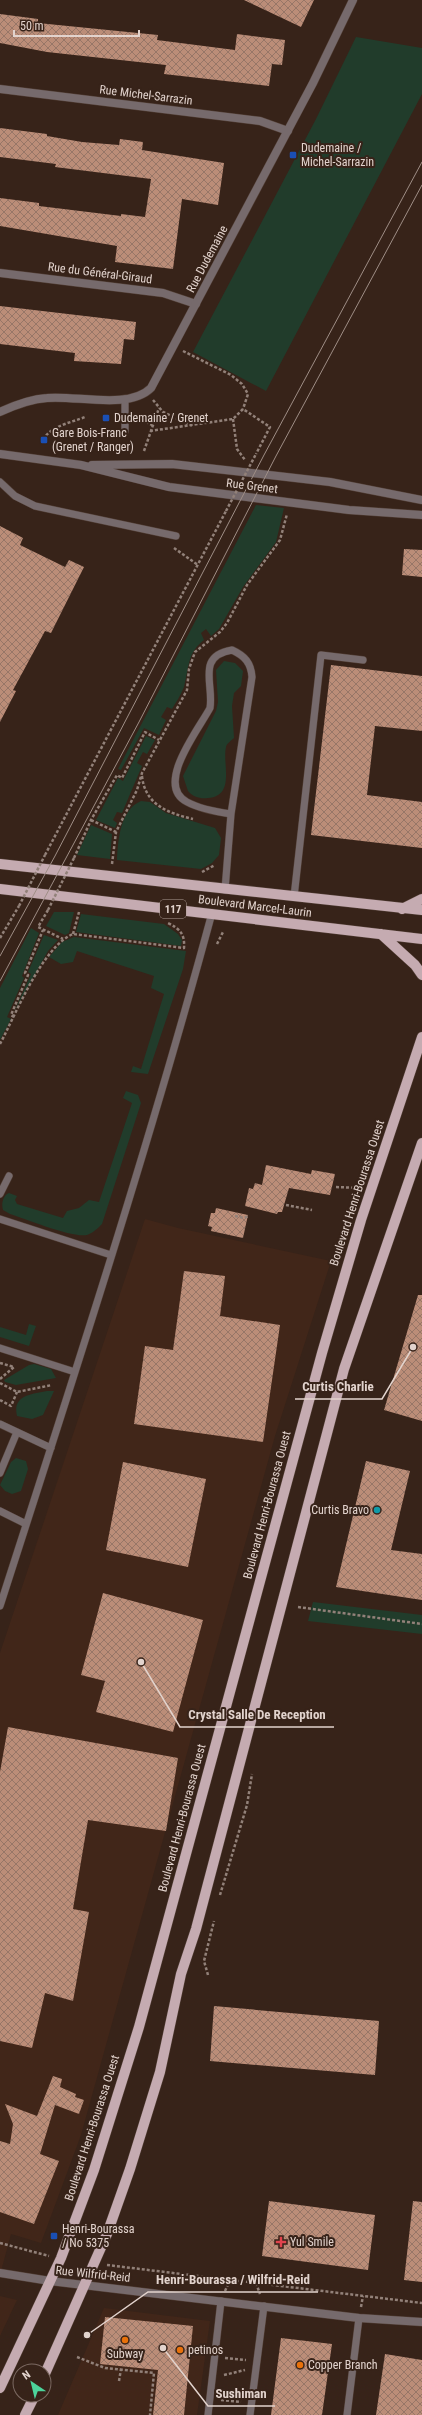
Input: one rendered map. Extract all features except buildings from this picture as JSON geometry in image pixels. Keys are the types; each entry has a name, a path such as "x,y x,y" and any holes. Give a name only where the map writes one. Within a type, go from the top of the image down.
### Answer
{"main road":[{"name":"Boulevard Marcel-Laurin","path":"0,864 225,890 422,910"},
{"name":"Boulevard Marcel-Laurin","path":"0,889 422,939"},
{"path":"402,908 422,899"},
{"path":"380,934 415,965 422,975"},
{"name":"Boulevard Henri-Bourassa Ouest","path":"0,2388 61,2258 94,2170 132,2051 322,1353 364,1212 422,1037"},
{"path":"50,2363 119,2202 153,2098 181,1974 196,1929 346,1363 422,1143"},
{"path":"25,2415 31,2403"}],"street":[{"name":"Rue Dudemaine","path":"0,412 17,404 38,398 125,399 141,395 151,388 288,130 353,0"},
{"name":"Rue Michel-Sarrazin","path":"0,89 260,121 288,130"},
{"name":"Rue du Général-Giraud","path":"0,272 163,293 196,304"},
{"name":"Rue Grenet","path":"0,454 81,465 169,487 349,510 422,515"},
{"name":"Rue Grenet","path":"81,465 172,464 330,482 422,500"},
{"name":"Rue Wilfrid-Reid","path":"0,2273 50,2281 359,2318 422,2322"}],"lane":[{"path":"125,399 125,431"},
{"path":"0,482 15,496 35,506 176,536"},
{"path":"225,890 231,814 252,677 252,668 247,659 232,650 222,651 213,658 209,668 212,698 210,708 177,766 174,782 177,793 186,802 231,814"},
{"path":"294,897 321,655 363,660"},
{"path":"0,1606 111,1255 187,1005 212,913"},
{"path":"0,1194 9,1176"},
{"path":"0,1219 111,1255"},
{"path":"0,1348 75,1372"},
{"path":"0,1424 50,1448"},
{"path":"0,1473 17,1432"},
{"path":"0,1510 26,1524"},
{"path":"208,2415 221,2301"},
{"path":"250,2415 264,2306"},
{"path":"347,2415 359,2318"}],"path":[{"path":"150,431 194,426 233,419 243,409 248,394 239,380 189,354"},
{"path":"144,451 159,408 168,415 194,426"},
{"path":"0,938 19,906 270,427 243,409"},
{"path":"134,416 152,425"},
{"path":"44,440 46,434 54,429 85,417"},
{"path":"233,419 237,449 246,461"},
{"path":"112,866 116,832 137,790 142,773 186,690 189,670 195,652 220,632 227,623 247,585 280,540 287,512"},
{"path":"172,547 198,565"},
{"path":"63,939 38,927 74,858 91,820 117,775 122,778 145,732 159,740"},
{"path":"142,773 146,793 157,806 170,812 198,820"},
{"path":"91,820 116,832"},
{"path":"202,872 219,861"},
{"path":"73,934 79,911"},
{"path":"0,1044 46,956 63,939 73,934 184,948 182,932 177,927 166,922"},
{"path":"14,1017 10,1015 28,975 25,973 43,930"},
{"path":"336,1187 359,1188"},
{"path":"286,1205 312,1210"},
{"path":"235,1216 244,1218 249,1216"},
{"path":"0,1363 14,1367 0,1379"},
{"path":"0,1383 17,1392 52,1385"},
{"path":"0,1400 11,1406 17,1392"},
{"path":"298,1607 422,1624"},
{"path":"218,1900 248,1805 252,1774"},
{"path":"208,1975 204,1961 215,1915"},
{"path":"0,2243 46,2255"},
{"name":"Rue Wilfrid-Reid","path":"116,2266 422,2303"},
{"path":"77,2357 105,2368 154,2373 150,2415"},
{"path":"221,2357 247,2360"},
{"path":"119,2381 121,2369"},
{"path":"219,2377 245,2370"},
{"path":"216,2399 242,2402"}],"shaded area":[{"path":"145,1219 178,1228 331,1261 275,1436 81,2135 41,2243 11,2234 0,2275 0,1653"},
{"path":"0,2296 17,2300 0,2336"},
{"path":"104,2308 210,2321 197,2415 58,2415"}],"green space":[{"path":"356,37 422,48 422,94 266,391 193,352 316,119"},
{"path":"256,505 284,508 276,542 243,587 219,629 211,636 206,629 201,633 204,640 194,650 188,667 184,687 180,696 172,709 167,707 161,717 166,720 159,735 144,728 121,770 118,769"},
{"path":"224,661 235,663 243,671 241,686 234,693 232,706 234,738 226,747 226,778 222,791 217,796 199,798 192,795 188,791 183,776 216,711 218,702 216,670"},
{"path":"146,736 155,740 147,754 143,752 137,763 142,766 122,813 117,812 113,820 117,823 115,828 96,820 118,778 123,781"},
{"path":"141,801 150,802 166,813 215,828 221,838 219,855 212,863 201,869 117,860 119,835 124,818 134,805"},
{"path":"91,825 112,834 110,859 77,855"},
{"path":"54,912 74,912 69,933 65,935 46,926"},
{"path":"81,914 164,924 178,934 182,940 181,946 76,932"},
{"path":"31,928 39,933 22,976 24,978 7,1017 11,1019 0,1040 0,988"},
{"path":"44,935 58,940 48,951 14,1012 31,974 28,972"},
{"path":"74,937 186,951 183,969 148,1074 131,1072 133,1066 141,1069 164,994 151,988 154,976 77,951 73,962 61,964 49,957 62,942"},
{"path":"126,1091 138,1095 141,1103 102,1224 100,1226 87,1235 71,1234 49,1228 3,1210 3,1200 9,1193 17,1196 15,1200 17,1204 63,1218 67,1211 79,1208 89,1200 99,1202 132,1103 123,1098"},
{"path":"29,1324 36,1326 29,1346 0,1337 0,1327 26,1335"},
{"path":"34,1364 51,1369 56,1378 16,1385 5,1382 4,1380 29,1365"},
{"path":"54,1391 43,1415 32,1419 17,1416 16,1409 20,1400 30,1395"},
{"path":"16,1458 26,1461 28,1469 21,1491 12,1494 5,1491 0,1485 11,1462"},
{"path":"313,1602 422,1615 422,1634 308,1621"}],"tram line":[{"path":"0,956 55,856 264,455 422,162"},
{"path":"0,981 139,722 276,456 422,185"}],"place":[{"name":"Dudemaine / Michel-Sarrazin","path":"293,155"},
{"name":"Dudemaine / Grenet","path":"106,418"},
{"name":"Gare Bois-Franc (Grenet / Ranger)","path":"44,440"},
{"name":"Curtis Charlie","path":"413,1347"},
{"name":"Curtis Bravo","path":"377,1510"},
{"name":"Crystal Salle De Reception","path":"141,1662"},
{"name":"Henri-Bourassa / No 5375","path":"54,2236"},
{"name":"Yul Smile","path":"281,2242"},
{"name":"Henri-Bourassa / Wilfrid-Reid","path":"87,2335"},
{"name":"Subway","path":"125,2340"},
{"name":"Sushiman","path":"163,2348"},
{"name":"petinos","path":"180,2350"},
{"name":"Copper Branch","path":"300,2365"}]}
